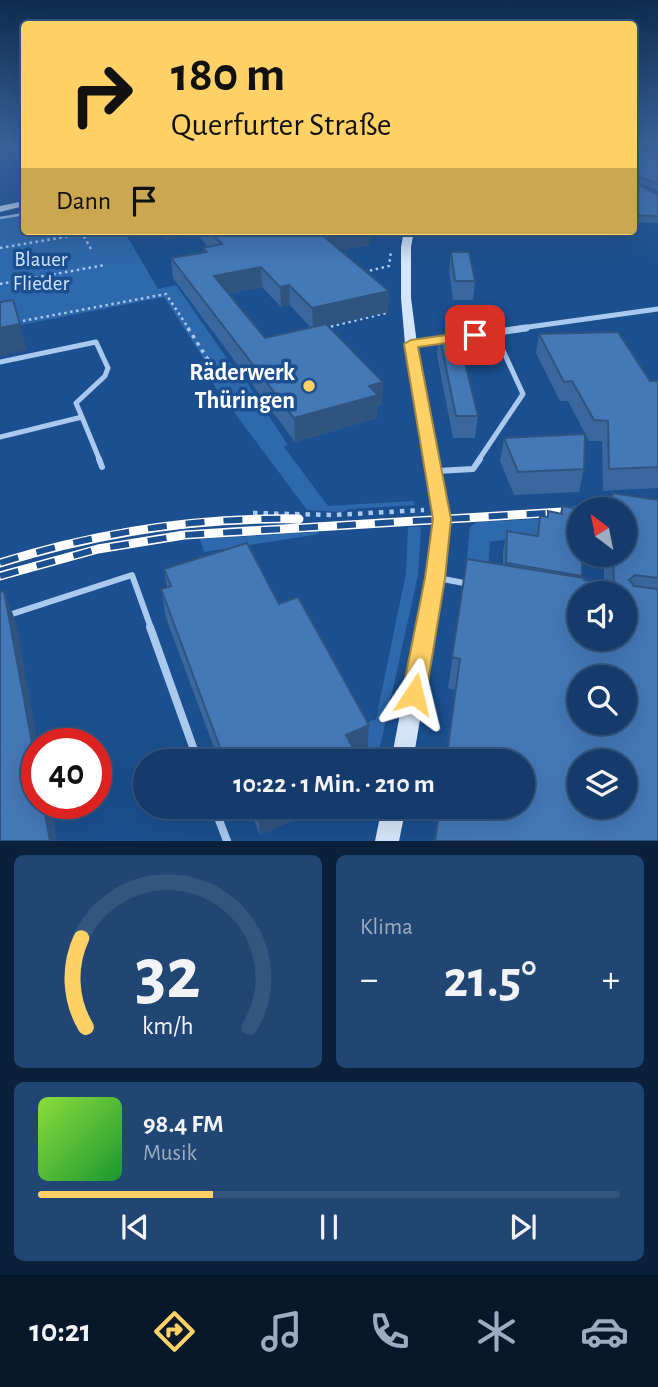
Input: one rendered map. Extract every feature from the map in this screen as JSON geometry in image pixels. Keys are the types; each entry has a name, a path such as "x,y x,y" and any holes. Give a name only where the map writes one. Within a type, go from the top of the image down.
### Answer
{"street":[{"path":"0,207 21,207"},
{"path":"404,749 435,578 442,519 411,344 406,298 408,235"},
{"path":"411,344 658,309"},
{"path":"387,841 392,819"}],"lane":[{"path":"0,218 21,208"},
{"path":"434,471 474,469 523,394 495,333"},
{"path":"0,362 96,342 108,372 76,403 102,467"},
{"path":"0,437 82,417"},
{"path":"0,618 132,575 194,749"},
{"path":"435,578 477,585"},
{"path":"219,819 227,841"}],"path":[{"path":"0,248 67,235"},
{"path":"84,235 91,249"},
{"path":"362,272 389,266 391,247"},
{"path":"0,284 105,265"},
{"path":"6,323 166,295 212,366"},
{"path":"322,328 386,313 388,310 379,301"},
{"path":"253,513 355,514 440,509"}],"green space":[{"name":"Blauer Flieder","path":"21,214 21,235 126,235 158,289 176,285 233,367 236,366 288,445 284,447 328,506 413,501 415,505 349,509 342,512 307,510 210,380 216,378 164,297 0,329 0,218"},
{"path":"567,517 567,522 543,537 527,536 490,542 488,572 465,576 470,527 477,522"},
{"path":"408,527 421,527 418,575 380,749 352,749 353,728 376,719 406,573"},
{"path":"320,534 204,552 200,539"}],"building":[{"path":"637,184 658,195 658,216 637,215"},
{"path":"213,235 322,235 389,291 312,308 289,285 280,287 261,267 214,276 265,338 326,324 383,382 369,386 378,395 294,418 171,258 207,252 203,248 222,244"},
{"path":"451,252 469,252 475,281 455,281"},
{"path":"13,300 20,324 0,328 0,302"},
{"path":"618,332 650,381 658,381 658,467 609,469 608,421 594,420 572,381 564,382 539,334"},
{"path":"439,334 458,334 478,416 456,416"},
{"path":"585,434 584,469 518,472 504,438"},
{"path":"612,493 658,500 658,578 635,575 630,581 614,581 613,567 637,567 637,497 612,497"},
{"path":"562,506 567,507 567,567 582,567 582,576 506,563 507,531 538,536 540,516 548,517 548,511 562,514"},
{"path":"247,543 279,604 298,597 369,725 346,735 354,749 221,749 161,589 171,586 164,569"},
{"path":"467,559 590,581 567,581 567,651 637,651 637,586 658,589 658,841 435,841 438,819 535,819 535,749 448,749 460,659 452,657"},
{"path":"4,591 29,728 21,728 21,819 46,819 50,841 0,841 0,592"}],"railway":[{"path":"637,507 658,506"},
{"path":"0,576 98,549 184,535 567,512"},
{"path":"0,563 74,543 148,529 223,521 299,519"}],"place":[{"name":"Räderwerk Thüringen","path":"309,386"}],"route":[{"path":"414,694 435,578 442,519 411,344 475,335"}]}
